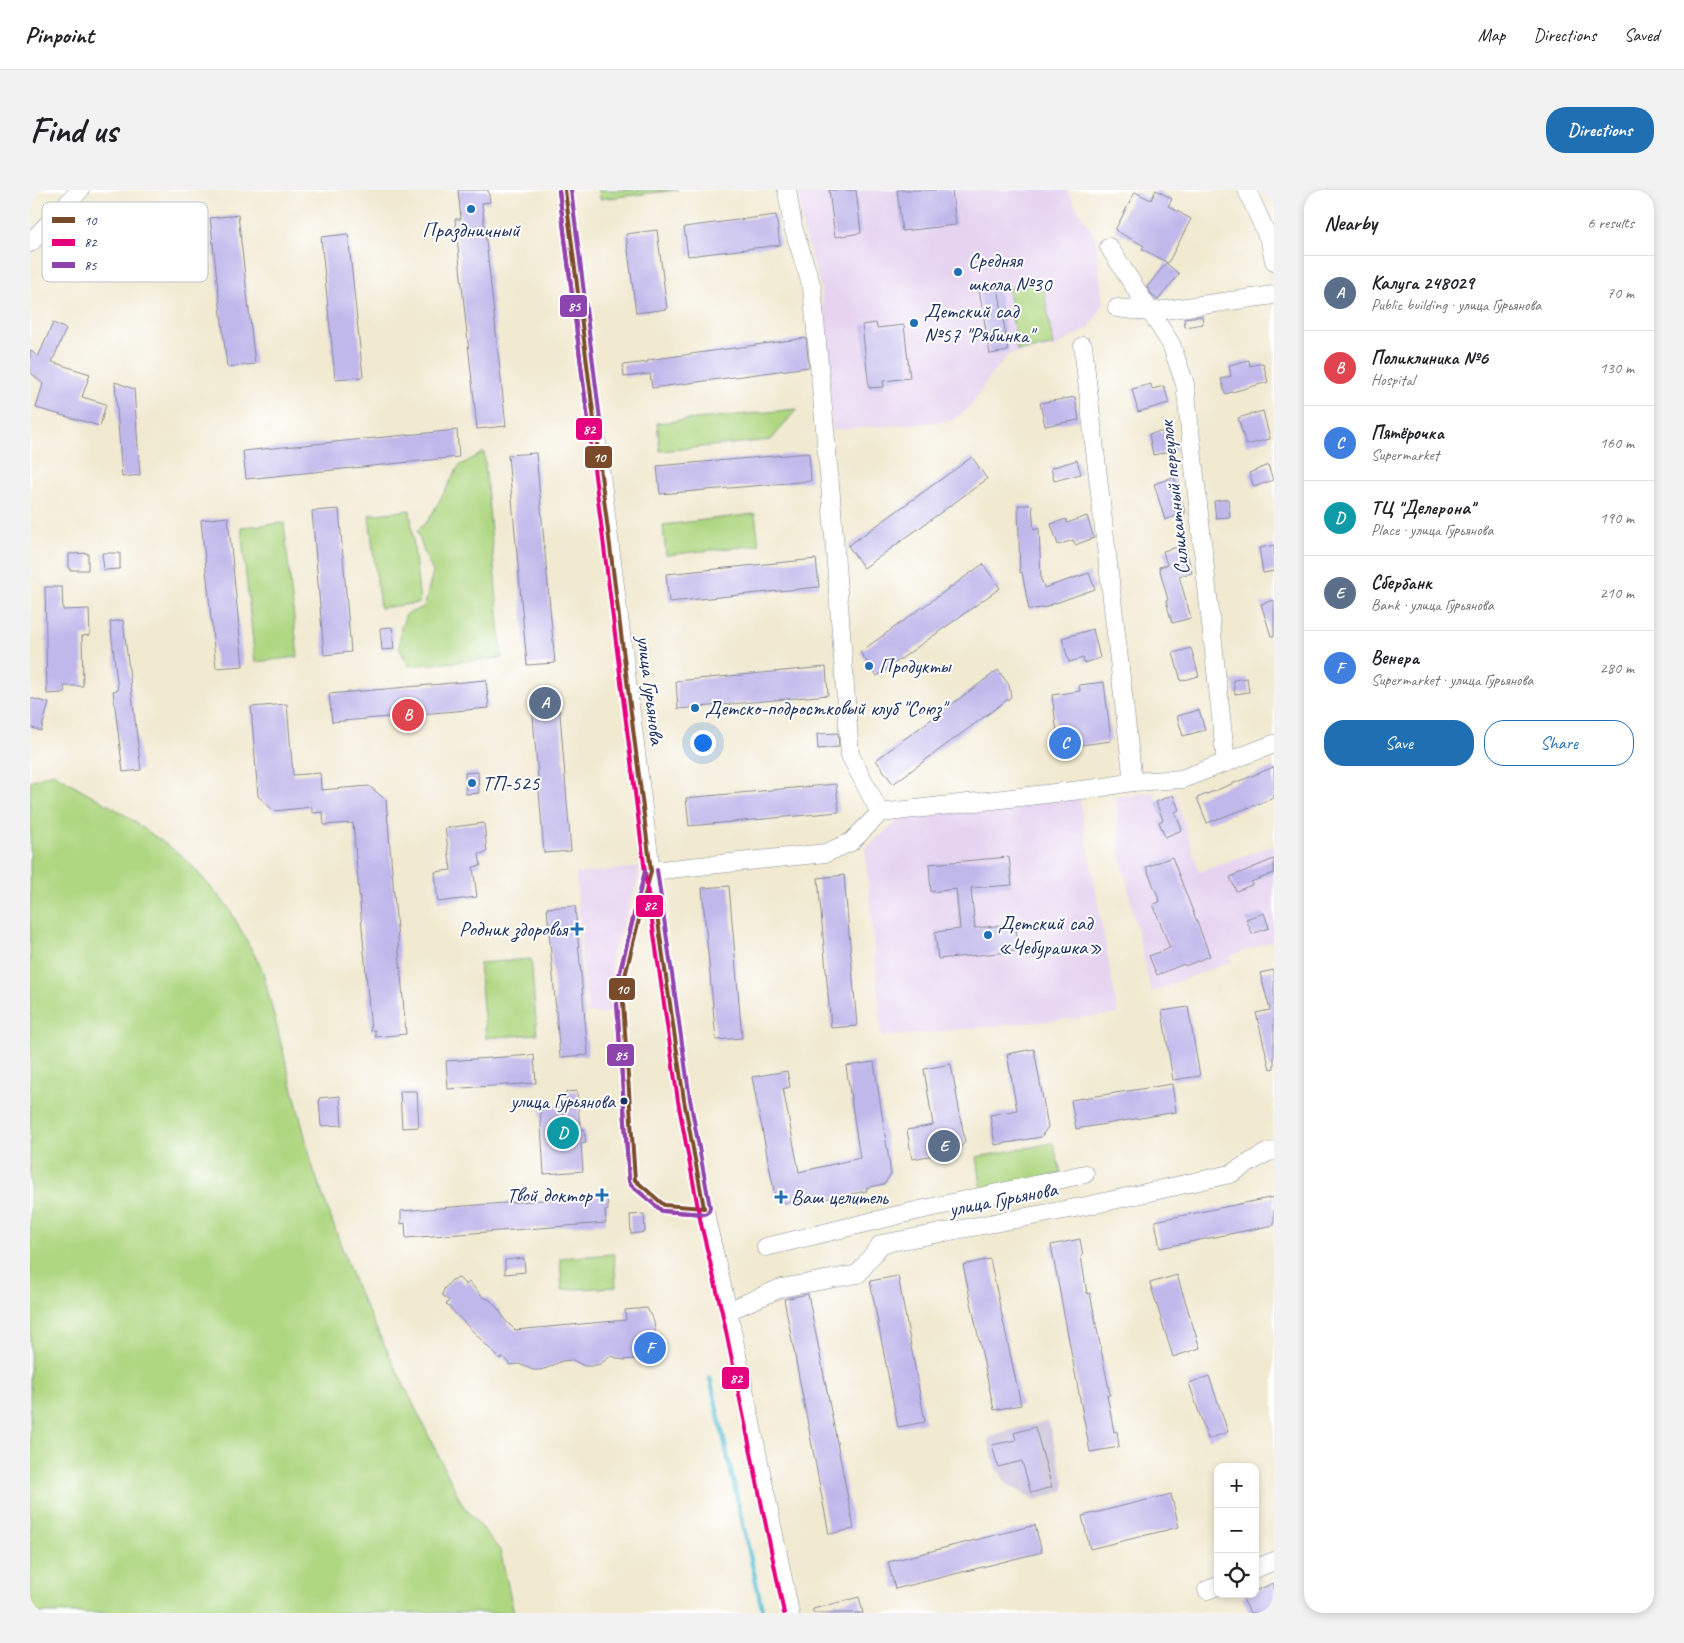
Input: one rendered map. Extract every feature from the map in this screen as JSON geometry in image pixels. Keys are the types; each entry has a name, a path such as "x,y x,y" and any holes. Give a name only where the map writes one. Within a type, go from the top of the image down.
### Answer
{"street":[{"path":"68,202 80,190"},
{"name":"улица Гурьянова","path":"565,190 651,871 684,1100 707,1223 728,1311 790,1613"},
{"path":"787,190 793,227 812,287 831,496 850,755 880,813"},
{"path":"1247,190 1270,242 1274,261"},
{"path":"30,242 42,230"},
{"name":"Силикатный переулок","path":"1109,247 1171,344 1185,384 1226,763"},
{"path":"1117,308 1150,312 1274,295"},
{"path":"1083,346 1133,782"},
{"path":"651,871 826,853 851,842 880,813 1098,788 1133,782 1182,779 1274,744"},
{"name":"улица Гурьянова","path":"728,1311 781,1288 858,1274 882,1244 1090,1205 1230,1174 1271,1151"},
{"path":"766,1247 911,1212 1084,1174"},
{"path":"1259,1567 1274,1561"}],"shaded area":[{"path":"798,190 1066,190 1096,238 1103,305 1090,327 1055,347 1009,354 989,377 970,407 951,421 832,430 821,289 803,228"},
{"path":"1154,792 1156,800 1175,793 1199,872 1274,845 1274,940 1230,956 1232,961 1151,992 1120,852 1116,797"},
{"name":"Детский сад «Чебурашка»","path":"1079,798 1118,1014 882,1037 865,849 903,816"},
{"path":"638,867 639,877 611,958 614,1013 587,1013 576,874"},
{"path":"1048,1421 1065,1484 1063,1491 1036,1500 1008,1485 995,1466 988,1438 1017,1428"}],"green space":[{"path":"599,190 678,190 600,199"},
{"path":"1043,283 1053,346 1017,351 1008,288"},
{"path":"797,409 771,440 660,451 657,423"},
{"path":"484,452 502,658 409,666 399,648 401,628 406,614 424,607 433,572 417,530 428,521 459,466"},
{"path":"410,510 420,603 380,608 369,515"},
{"path":"755,514 759,545 666,555 663,525"},
{"path":"284,523 298,657 255,662 241,527"},
{"path":"53,773 122,813 185,858 229,908 262,969 313,1168 356,1287 462,1504 500,1550 514,1613 30,1613 30,781"},
{"path":"531,959 537,1034 486,1038 479,963"},
{"path":"1053,1143 1061,1173 982,1192 977,1157"},
{"path":"614,1254 616,1287 562,1290 560,1258"}],"building":[{"path":"458,190 488,190 490,202 482,203 506,426 477,429 455,219 461,219"},
{"path":"829,190 856,190 861,233 835,237"},
{"path":"897,190 952,190 956,225 902,231"},
{"path":"1156,190 1172,199 1168,206 1191,219 1168,263 1142,249 1144,246 1115,230 1135,192 1151,200"},
{"path":"238,215 255,364 227,367 210,218"},
{"path":"776,215 780,245 688,256 684,227"},
{"path":"657,230 667,309 636,313 626,234"},
{"path":"348,234 363,377 335,379 321,237"},
{"path":"1166,263 1179,274 1158,300 1147,287"},
{"path":"998,286 1008,351 990,354 979,289"},
{"path":"1202,316 1203,324 1185,327 1184,318"},
{"path":"53,323 66,329 52,362 90,374 82,397 106,404 100,426 36,408 43,384 30,372 30,350 38,357"},
{"path":"876,323 877,328 904,325 910,378 883,381 884,387 869,388 862,325"},
{"path":"806,338 809,367 652,388 650,374 624,377 623,365"},
{"path":"1249,360 1250,366 1263,363 1268,382 1225,394 1221,379 1231,376 1229,365"},
{"path":"115,382 134,389 140,475 122,477"},
{"path":"1151,384 1152,389 1164,386 1169,403 1138,412 1132,389"},
{"path":"1075,397 1079,420 1045,426 1040,403"},
{"path":"1263,411 1270,439 1246,445 1238,418"},
{"path":"457,430 459,457 246,479 243,451"},
{"path":"1171,430 1176,450 1153,455 1149,434"},
{"path":"536,453 555,663 527,665 508,455"},
{"path":"809,453 811,481 660,494 657,466"},
{"path":"972,457 987,479 864,568 848,546"},
{"path":"1077,460 1081,474 1054,481 1051,468"},
{"path":"1268,465 1273,480 1254,487 1249,473"},
{"path":"1174,477 1185,513 1165,520 1154,484"},
{"path":"1228,499 1230,517 1216,518 1214,501"},
{"path":"1018,505 1032,505 1034,530 1039,528 1041,581 1044,588 1089,573 1095,589 1047,607 1029,610 1022,572 1020,573"},
{"path":"339,509 351,652 324,655 312,511"},
{"path":"1087,516 1094,538 1075,545 1073,540 1058,545 1051,524 1066,519 1067,523"},
{"path":"228,517 243,666 216,668 201,520"},
{"path":"1185,545 1192,573 1179,576 1191,618 1172,623 1159,567 1167,565 1163,551"},
{"path":"1274,545 1274,571 1263,573 1259,548"},
{"path":"88,553 88,570 69,570 69,554"},
{"path":"102,553 120,553 120,569 104,570"},
{"path":"816,559 819,587 669,602 666,574"},
{"path":"983,564 1000,588 877,676 860,652"},
{"path":"45,587 62,587 63,610 89,609 90,635 82,636 83,686 64,686 65,693 47,694"},
{"path":"1274,600 1274,636 1271,636 1261,604"},
{"path":"123,620 141,770 123,772 113,691 118,690 110,622"},
{"path":"392,627 394,649 382,650 380,628"},
{"path":"1093,629 1100,658 1084,663 1083,658 1069,662 1062,638"},
{"path":"1191,648 1199,676 1181,681 1173,653"},
{"path":"826,667 828,695 678,709 676,681"},
{"path":"998,670 1009,685 1011,697 893,784 876,760"},
{"path":"1247,678 1249,692 1235,694 1233,680"},
{"path":"486,680 489,708 332,722 329,694"},
{"path":"1104,682 1111,741 1059,748 1052,695 1080,691 1079,685"},
{"path":"30,698 49,703 41,731 30,727"},
{"path":"559,702 571,851 544,853 532,704"},
{"path":"287,704 293,775 320,773 321,790 369,786 386,800 406,1034 375,1037 375,1030 371,1031 353,823 324,825 323,812 312,813 312,807 274,811 258,796 251,707"},
{"path":"1199,710 1205,730 1183,736 1177,716"},
{"path":"838,733 839,747 818,749 817,734"},
{"path":"1274,767 1274,798 1207,823 1197,798"},
{"name":"ТП-525","path":"478,772 479,793 466,794 465,773"},
{"path":"836,784 839,812 689,826 686,798"},
{"path":"1173,795 1179,810 1175,812 1182,830 1165,837 1159,822 1163,820 1156,802"},
{"path":"484,823 487,852 479,854 481,866 473,867 477,897 438,902 435,872 451,870 445,828"},
{"path":"1009,857 1012,885 971,888 975,928 1016,924 1018,951 938,959 935,932 960,929 956,889 931,892 929,864"},
{"path":"1172,857 1210,956 1157,975 1149,956 1170,948 1153,904 1160,902 1146,867"},
{"path":"1274,859 1274,873 1251,882 1252,885 1236,891 1230,877"},
{"path":"844,875 857,1026 831,1028 818,878"},
{"path":"729,886 742,1038 716,1040 702,888"},
{"path":"575,906 588,1055 560,1057 547,908"},
{"path":"1264,913 1269,928 1252,934 1246,919"},
{"path":"1274,970 1274,1068 1270,1069 1256,1013 1270,1010 1260,973"},
{"path":"1188,1007 1200,1076 1173,1080 1162,1011"},
{"path":"1034,1049 1048,1127 1041,1137 995,1145 990,1115 1017,1110 1007,1054"},
{"path":"534,1055 536,1083 448,1089 446,1061"},
{"path":"874,1062 891,1174 884,1184 866,1188 867,1191 802,1203 802,1200 785,1203 775,1196 752,1077 787,1071 790,1087 783,1089 799,1172 860,1158 846,1066"},
{"path":"951,1064 965,1142 957,1151 912,1159 907,1130 933,1125 924,1069"},
{"path":"1172,1084 1176,1112 1076,1129 1071,1100"},
{"path":"400,1091 417,1091 419,1127 402,1128"},
{"path":"577,1091 580,1129 584,1129 586,1143 581,1144 583,1171 544,1174 540,1109 567,1107 566,1092"},
{"path":"340,1096 342,1125 321,1126 319,1098"},
{"path":"607,1195 608,1210 605,1211 606,1223 406,1238 405,1223 401,1224 401,1211"},
{"path":"1274,1197 1274,1225 1160,1248 1155,1221"},
{"path":"644,1214 645,1232 631,1234 630,1215"},
{"path":"1080,1239 1087,1294 1090,1293 1110,1395 1107,1395 1114,1432 1117,1431 1119,1447 1090,1452 1051,1245"},
{"path":"524,1258 525,1272 505,1274 505,1260"},
{"path":"990,1259 1021,1405 994,1410 963,1265"},
{"path":"1177,1275 1200,1348 1173,1357 1150,1283"},
{"path":"898,1276 925,1422 898,1427 870,1281"},
{"path":"459,1278 466,1285 469,1282 483,1297 490,1300 515,1330 626,1320 625,1310 647,1308 654,1322 656,1337 650,1348 651,1352 635,1359 623,1360 611,1356 600,1364 591,1366 584,1366 573,1360 562,1361 540,1370 533,1370 519,1364 510,1365 503,1357 500,1359 446,1304 449,1301 442,1295 444,1289 452,1280"},
{"path":"808,1294 854,1529 829,1534 784,1299"},
{"path":"1209,1376 1228,1432 1208,1439 1189,1383"},
{"path":"1035,1427 1052,1487 1031,1493 1022,1461 998,1467 992,1445 1016,1440 1014,1433"},
{"path":"1171,1494 1179,1527 1090,1549 1082,1516"},
{"path":"1035,1525 1042,1552 895,1589 888,1562"},
{"path":"1274,1583 1274,1613 1250,1613 1242,1598 1259,1598 1259,1589"},
{"path":"859,1597 863,1613 813,1613 813,1609"}],"waterway":[{"path":"710,1378 763,1613"}],"transit line":[{"name":"10","path":"565,190 651,871 622,988 635,1180 664,1205 704,1208"},
{"name":"85","path":"571,190 600,419"},
{"name":"82","path":"559,191 645,872 678,1101 701,1224 722,1312 784,1613"},
{"name":"85","path":"559,191 588,421"},
{"name":"85","path":"645,871 616,988 629,1181 631,1185 662,1211 705,1214 709,1211 710,1207 690,1099 657,870"},
{"name":"82","path":"638,898 616,988 629,1181 631,1185 662,1211 704,1214"},
{"name":"10","path":"655,901 684,1100 704,1208"}],"place":[{"name":"Праздничный","path":"471,209"},
{"name":"Средняя школа №30","path":"958,272"},
{"name":"Детский сад №57 \"Рябинка\"","path":"914,323"},
{"name":"Продукты","path":"869,666"},
{"name":"Калуга 248029","path":"545,703"},
{"name":"Детско-подростковый клуб \"Союз\"","path":"695,708"},
{"name":"Поликлиника №6","path":"408,715"},
{"name":"Пятёрочка","path":"1065,743"},
{"name":"ТП-525","path":"472,783"},
{"name":"Родник здоровья","path":"577,929"},
{"name":"Детский сад «Чебурашка»","path":"988,935"},
{"name":"улица Гурьянова","path":"624,1101"},
{"name":"ТЦ \"Делерона\"","path":"563,1133"},
{"name":"Сбербанк","path":"944,1146"},
{"name":"Твой доктор","path":"602,1195"},
{"name":"Ваш целитель","path":"781,1197"},
{"name":"Венера","path":"650,1348"}]}
